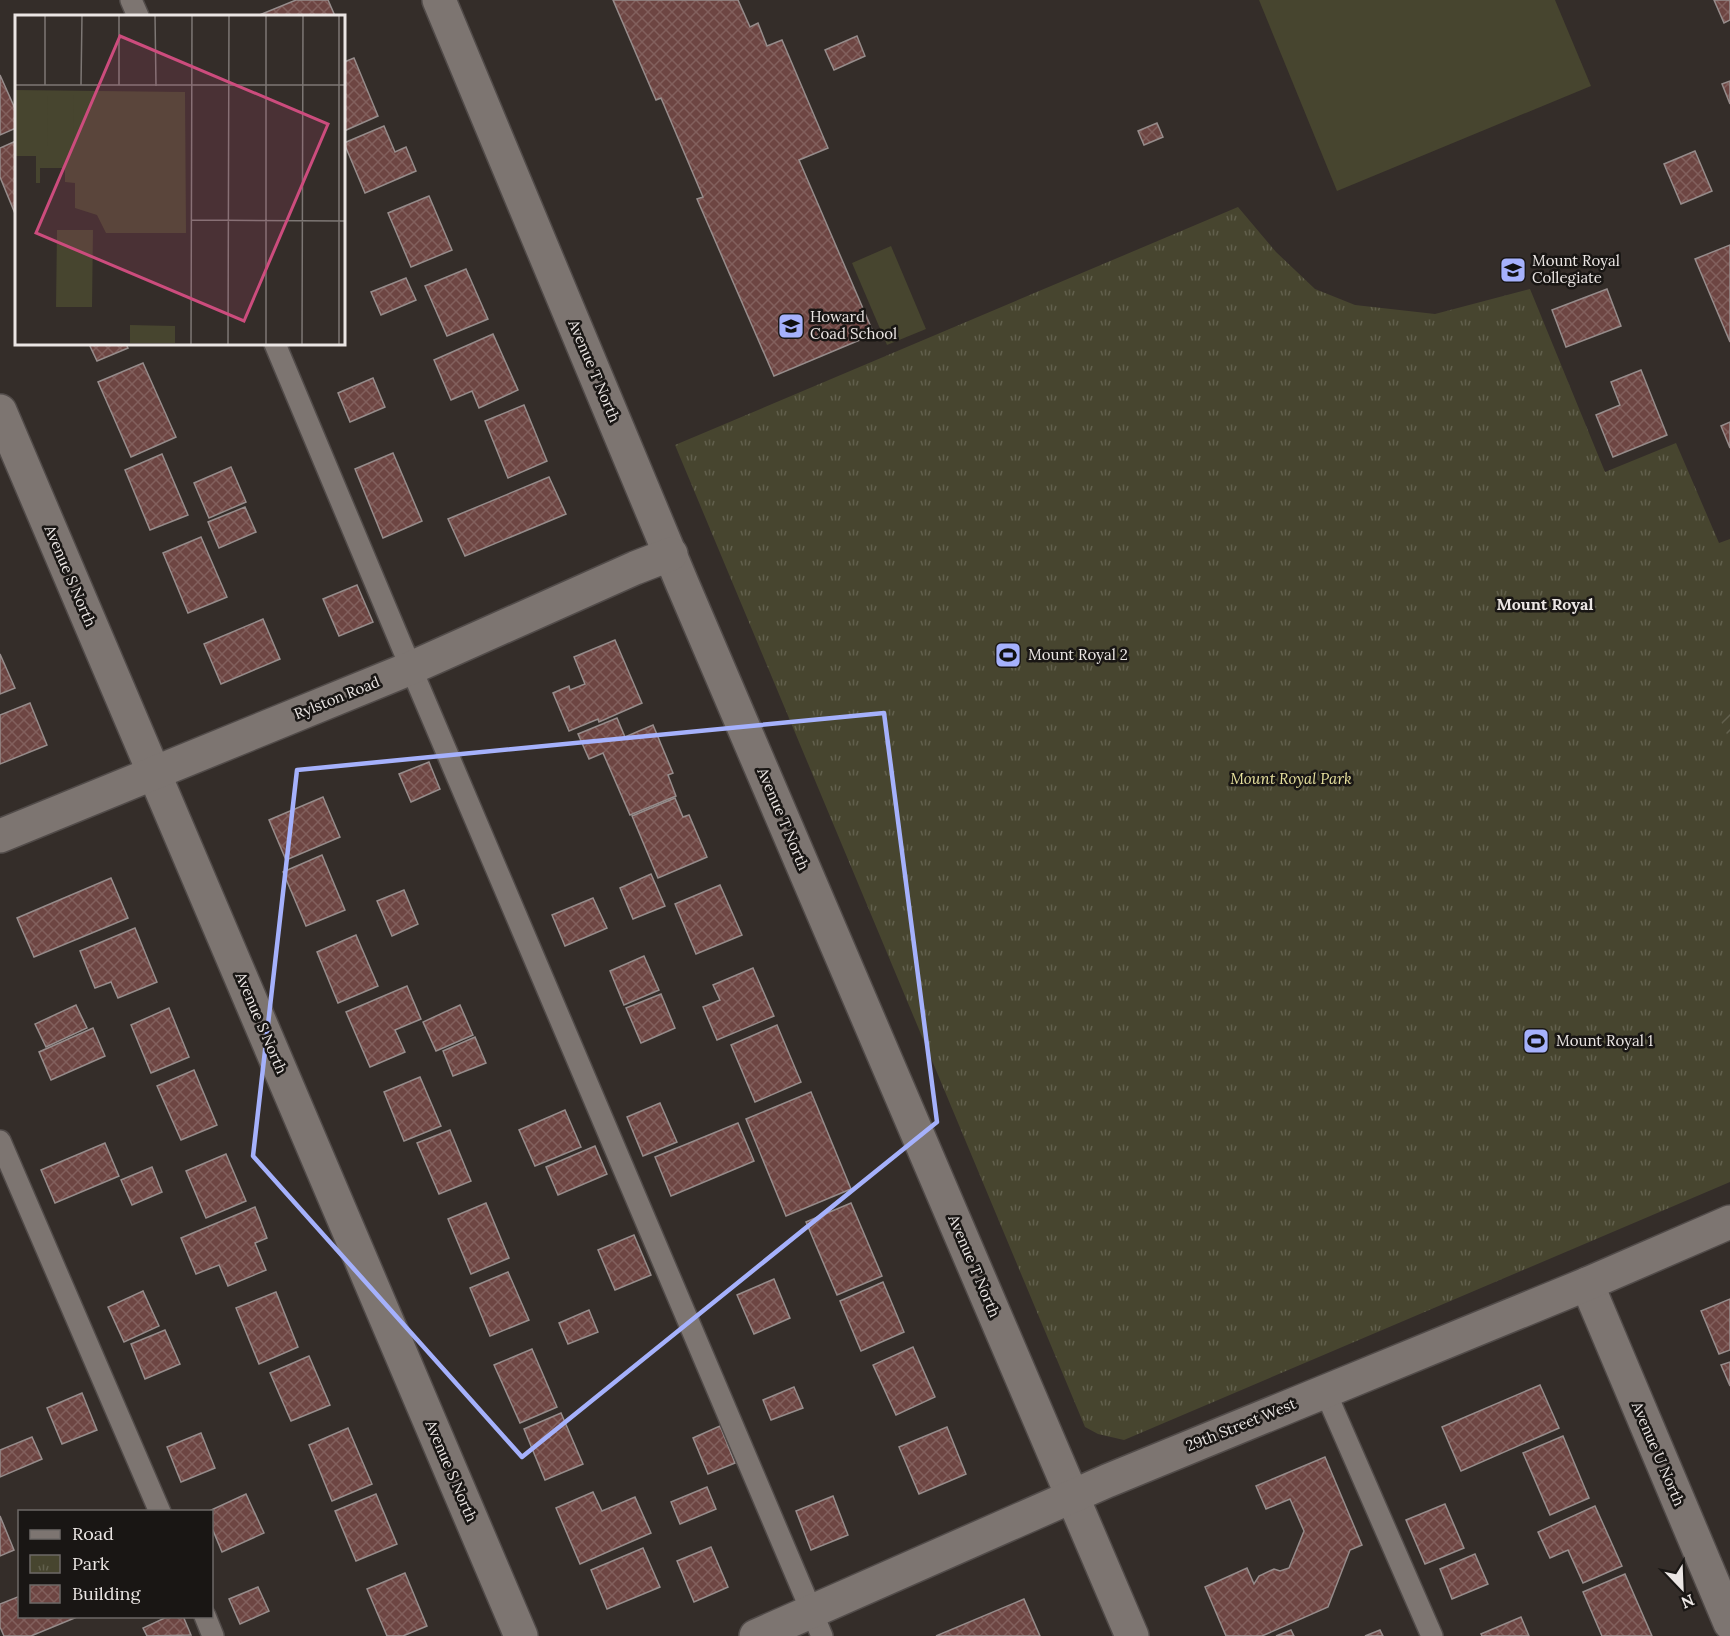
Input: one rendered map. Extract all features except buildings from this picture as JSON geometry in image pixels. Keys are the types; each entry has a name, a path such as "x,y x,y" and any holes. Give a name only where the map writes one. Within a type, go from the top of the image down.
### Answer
{"street":[{"name":"Avenue T North","path":"439,0 671,554 1132,1636"},
{"name":"Avenue S North","path":"0,411 520,1636"},
{"name":"Rylston Road","path":"0,836 411,668 671,554"},
{"name":"29th Street West","path":"756,1636 817,1624 1072,1496 1587,1284 1730,1222"},
{"name":"Avenue U North","path":"1587,1284 1730,1623"}],"lane":[{"path":"131,0 138,15"},
{"path":"275,345 817,1624"},
{"path":"0,1141 159,1510"},
{"path":"1325,1390 1432,1636"},
{"path":"205,1618 213,1636"}],"highlighted area":[{"path":"884,713 937,1122 522,1457 253,1156 297,770"}],"green space":[{"path":"1259,0 1555,0 1591,86 1337,191"},
{"name":"Mount Royal Park","path":"1238,207 1276,252 1315,289 1355,305 1435,314 1530,289 1605,472 1676,443 1719,543 1730,539 1730,1182 1124,1440 1098,1434 1085,1427 675,445"},
{"path":"891,246 926,329 887,345 852,263"},
{"path":"1730,712 1730,741 1719,717"}],"place":[{"name":"Mount Royal Collegiate","path":"1513,270"},
{"name":"Howard Coad School","path":"791,326"},
{"name":"Mount Royal 2","path":"1008,655"},
{"name":"Mount Royal 1","path":"1536,1041"}],"district":[{"name":"Mount Royal","path":"1545,604"}]}
